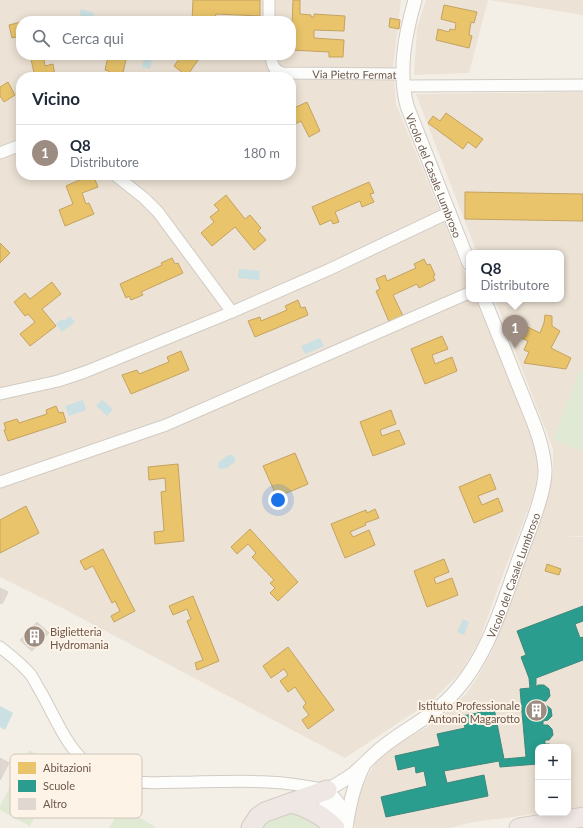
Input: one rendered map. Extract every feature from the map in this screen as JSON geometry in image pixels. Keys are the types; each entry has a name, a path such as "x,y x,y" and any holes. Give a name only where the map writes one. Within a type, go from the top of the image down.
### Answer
{"highway":[{"path":"251,827 258,817 265,812 327,790"},
{"path":"291,803 316,813 336,828"},
{"path":"518,828 583,818"}],"street":[{"path":"269,0 269,16"},
{"name":"Vicolo del Casale Lumbroso","path":"415,0 403,50 403,80 407,106 466,255"},
{"name":"Via Pietro Fermat","path":"272,60 273,67 282,72"},
{"name":"Via Pietro Fermat","path":"296,73 403,80"},
{"path":"403,80 583,85"},
{"path":"0,154 16,147"},
{"path":"121,180 144,198 158,212 232,312"},
{"path":"0,394 53,382 76,375 232,312 328,270 450,212"},
{"path":"0,482 166,425 466,294"},
{"name":"Vicolo del Casale Lumbroso","path":"327,790 348,778 382,747 417,724 440,706 461,684 474,667 490,635 525,541 542,489 545,468 539,438 485,302"},
{"path":"0,647 16,659 32,676 66,739 78,754"},
{"path":"345,828 351,797 366,762"},
{"path":"142,782 249,782 299,784 327,790 338,803 345,828"},
{"path":"327,790 325,800 327,810 336,828"}],"shaded area":[{"path":"0,0 401,0 393,67 396,104 466,276 466,302 477,302 528,427 534,444 538,464 536,484 531,502 479,641 461,672 433,700 345,758 64,609 0,577"},
{"path":"426,0 488,0 469,73 414,75 417,28"},
{"path":"489,0 583,0 583,15"},
{"path":"81,9 94,13 93,16 79,16"},
{"path":"144,60 152,60 150,69 142,67"},
{"path":"583,92 583,536 563,536 583,537 583,807 571,809 571,744 535,744 535,814 473,822 450,828 355,828 353,816 357,795 376,762 388,749 426,728 466,694 491,653 534,536 553,473 553,449 496,302 564,302 564,250 476,250 416,94"},
{"path":"239,269 260,271 259,280 238,278"},
{"path":"70,316 75,322 62,332 56,324 62,319 64,321"},
{"path":"320,338 324,346 305,354 301,346"},
{"path":"83,400 86,410 69,416 65,406"},
{"path":"102,400 113,409 107,416 96,406"},
{"path":"228,455 232,455 235,458 235,462 228,468 220,469 218,467 218,463"},
{"path":"463,619 469,622 464,635 457,632"},
{"path":"0,706 13,713 5,730 0,727"}],"green space":[{"path":"580,370 583,371 583,451 553,440"},
{"path":"29,750 37,754 27,754"},
{"path":"10,787 10,815 0,810 0,806"},
{"path":"287,814 302,816 324,828 261,828 272,819"},
{"path":"15,818 34,818 30,826"},
{"path":"115,818 140,818 157,828 109,828"}],"building: Abitazioni":[{"path":"193,0 260,0 260,16 216,14 216,16 192,16"},
{"path":"293,0 300,0 300,14 311,15 311,17 314,17 314,14 345,16 344,31 314,30 314,38 344,40 343,57 329,57 329,52 296,50 296,16 292,16"},
{"path":"444,5 477,12 474,23 471,22 469,35 472,36 469,48 436,40 438,29 449,32 450,29 455,30 456,23 441,19"},
{"path":"390,18 400,20 399,29 389,27"},
{"path":"16,23 16,37 12,38 9,25"},
{"path":"31,60 44,60 45,66 53,64 54,72 34,72"},
{"path":"107,60 126,60 123,72 109,72 105,70"},
{"path":"178,60 198,60 190,72 182,72 174,66"},
{"path":"8,82 15,95 4,102 0,96 0,87"},
{"path":"307,102 320,131 309,137 301,121 296,124 296,107"},
{"path":"446,113 483,139 476,148 468,142 463,149 428,123 433,116 440,121"},
{"path":"80,180 95,180 98,187 82,193 86,204 89,203 94,214 65,226 59,210 73,204 66,186"},
{"path":"369,182 374,193 370,194 374,202 362,207 360,201 335,212 339,222 333,224 331,220 320,225 312,207"},
{"path":"465,192 583,194 583,221 465,219"},
{"path":"226,195 245,219 250,215 261,228 258,231 266,240 254,250 235,227 212,246 201,233 214,222 210,217 219,210 214,205"},
{"path":"0,243 10,253 0,263"},
{"path":"172,258 175,264 178,263 183,273 141,292 143,295 131,300 129,296 126,298 120,284 162,265 161,263"},
{"path":"424,259 427,265 430,264 435,275 433,276 435,280 419,288 417,284 393,295 404,318 390,324 376,291 380,289 376,279 385,275 387,281 416,268 414,264"},
{"path":"52,282 61,294 42,309 56,326 30,346 20,334 35,322 28,314 25,316 14,302 25,293 30,299"},
{"path":"298,300 301,308 305,307 308,315 255,337 248,321 260,317 261,321 287,310 285,306"},
{"path":"545,315 552,316 552,326 560,331 551,348 571,358 566,369 524,363 529,352 524,350 528,341 509,332 515,321 540,333"},
{"path":"442,336 448,349 432,355 435,364 452,357 457,371 425,384 411,349"},
{"path":"181,351 189,370 131,394 122,375 137,370 139,374 169,362 167,357"},
{"path":"56,406 59,413 63,412 66,422 8,441 4,430 6,430 4,423 17,419 19,423 47,414 46,410"},
{"path":"391,410 396,424 380,430 382,436 399,430 405,444 373,456 360,422"},
{"path":"295,453 308,484 277,497 263,466"},
{"path":"178,464 184,541 155,544 154,532 164,531 161,492 166,491 165,478 149,480 148,467"},
{"path":"490,474 496,489 478,496 482,505 498,498 503,511 474,523 459,487"},
{"path":"26,506 39,533 0,553 0,520"},
{"path":"375,509 379,518 365,523 366,525 350,532 353,537 369,530 375,545 345,558 331,524 366,510 367,513"},
{"path":"250,529 298,582 278,601 270,593 275,588 270,583 274,580 252,557 256,553 248,544 237,554 231,547"},
{"path":"103,549 135,611 114,622 111,616 120,611 115,601 112,603 93,566 85,570 80,561"},
{"path":"444,559 449,572 434,578 436,584 452,578 458,595 427,607 414,571"},
{"path":"547,564 561,569 559,575 545,571"},
{"path":"193,596 219,661 197,670 195,663 203,660 187,621 191,619 187,609 173,615 169,606"},
{"path":"288,647 334,710 308,729 302,720 309,715 303,707 306,703 295,687 288,692 280,681 288,675 284,669 271,678 263,666"}],"building: Scuole":[{"name":"Istituto Professionale Antonio Magarotto","path":"583,606 583,621 575,624 580,638 583,637 583,660 536,678 536,687 538,685 544,685 549,689 550,696 546,701 541,701 541,705 546,705 551,709 552,716 548,720 543,721 543,725 548,725 552,729 553,735 549,740 545,740 545,744 535,744 535,764 500,767 499,761 444,771 447,783 484,775 488,796 386,817 381,797 427,786 424,771 416,773 415,766 398,770 395,756 440,746 437,734 465,728 462,716 478,713 477,707 493,703 504,759 526,757 520,689 530,688 529,678 521,657 526,655 517,631"}],"building: Altro":[{"path":"0,588 8,592 2,604 0,603"},
{"name":"Biglietteria Hydromania","path":"37,622 49,633 32,651 20,640"},
{"path":"0,758 9,763 0,780"}],"place":[{"name":"Q8","path":"515,348"},
{"name":"Biglietteria Hydromania","path":"35,637"},
{"name":"Istituto Professionale Antonio Magarotto","path":"536,711"}]}
